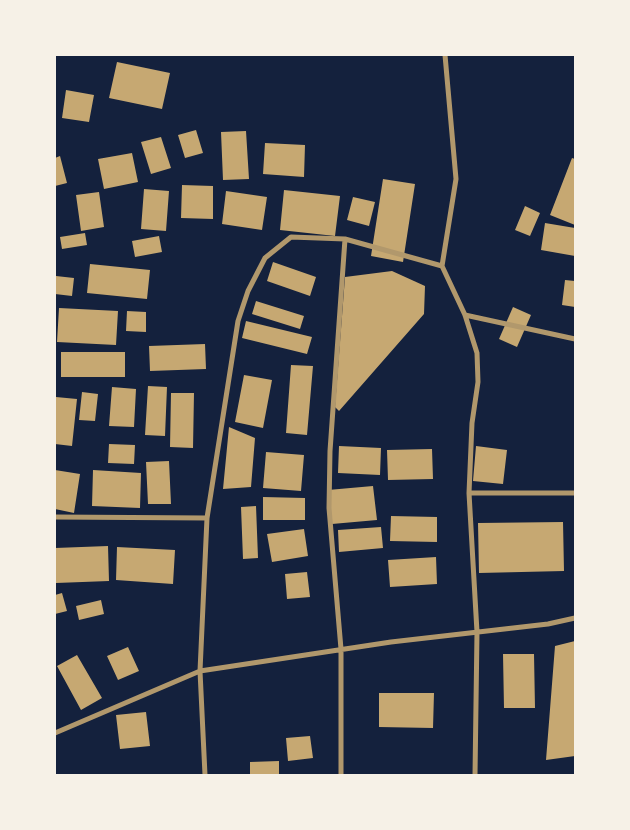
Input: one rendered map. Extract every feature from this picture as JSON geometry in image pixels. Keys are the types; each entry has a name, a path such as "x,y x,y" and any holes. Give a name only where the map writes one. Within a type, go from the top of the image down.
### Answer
{"street":[{"path":"445,55 456,179 442,266 466,314 477,353 478,382 472,424 469,493 477,632 475,775"},
{"path":"205,775 200,671 207,518 238,321 248,292 265,258 291,238 345,239 442,266"},
{"path":"341,775 341,649 329,508 330,451 345,239"},
{"path":"466,314 575,338"},
{"path":"469,493 575,493"},
{"path":"55,517 207,518"},
{"path":"55,733 200,671 341,649 548,624 575,618"}],"building":[{"path":"117,62 170,73 162,109 109,98"},
{"path":"66,90 94,95 89,122 62,118"},
{"path":"196,130 203,153 185,158 178,135"},
{"path":"246,131 249,179 223,180 221,132"},
{"path":"161,137 171,168 151,174 141,142"},
{"path":"265,143 305,145 304,177 263,174"},
{"path":"132,153 138,182 104,189 98,159"},
{"path":"60,156 67,183 55,186 55,158"},
{"path":"572,158 575,159 575,225 550,215"},
{"path":"383,179 415,184 403,262 371,256"},
{"path":"182,185 213,186 213,219 181,218"},
{"path":"144,189 169,191 166,231 141,229"},
{"path":"284,190 340,196 335,236 280,230"},
{"path":"226,191 267,197 262,230 222,224"},
{"path":"99,192 104,227 81,231 76,195"},
{"path":"353,197 375,202 369,226 347,220"},
{"path":"525,206 540,213 530,236 515,230"},
{"path":"545,223 575,228 575,256 541,250"},
{"path":"85,233 87,245 62,249 60,237"},
{"path":"159,236 162,252 135,257 132,241"},
{"path":"273,262 316,277 310,296 267,281"},
{"path":"90,264 150,270 147,299 87,293"},
{"path":"392,271 425,286 424,314 339,411 335,407 345,277"},
{"path":"56,276 74,278 72,296 55,294"},
{"path":"565,280 575,281 575,307 562,305"},
{"path":"256,301 304,316 300,329 252,314"},
{"path":"513,307 531,315 517,347 499,339"},
{"path":"59,308 118,311 116,345 57,342"},
{"path":"127,311 146,312 146,332 126,331"},
{"path":"246,321 312,337 307,354 242,338"},
{"path":"205,344 206,369 150,371 149,346"},
{"path":"61,352 125,352 125,377 61,377"},
{"path":"291,365 313,366 307,435 286,433"},
{"path":"244,375 272,380 263,428 235,422"},
{"path":"148,386 167,387 165,436 145,435"},
{"path":"112,387 136,389 134,427 109,426"},
{"path":"82,392 98,394 95,421 79,420"},
{"path":"171,393 194,393 193,448 170,447"},
{"path":"56,397 77,399 72,446 55,444"},
{"path":"229,427 255,438 251,487 223,489"},
{"path":"109,444 135,445 134,464 108,463"},
{"path":"339,446 381,448 380,475 338,473"},
{"path":"476,446 507,450 503,484 473,481"},
{"path":"432,449 433,479 388,480 387,450"},
{"path":"266,452 304,455 301,491 263,488"},
{"path":"169,461 171,504 148,504 146,462"},
{"path":"55,470 80,474 74,513 55,509"},
{"path":"93,470 141,473 140,508 92,506"},
{"path":"373,486 377,520 332,524 328,490"},
{"path":"263,497 305,498 305,520 263,520"},
{"path":"256,506 258,558 243,559 241,507"},
{"path":"391,516 437,517 437,542 390,541"},
{"path":"563,522 564,571 479,573 478,523"},
{"path":"381,527 383,548 339,552 338,530"},
{"path":"304,529 308,556 272,562 267,534"},
{"path":"108,546 109,581 56,583 55,548"},
{"path":"117,547 175,550 173,584 116,580"},
{"path":"436,557 437,584 390,587 388,560"},
{"path":"307,572 310,597 287,599 285,574"},
{"path":"62,593 67,611 55,614 55,595"},
{"path":"101,600 104,614 79,620 76,606"},
{"path":"575,641 575,756 546,760 555,646"},
{"path":"128,647 139,671 118,680 107,656"},
{"path":"503,654 534,654 535,708 504,708"},
{"path":"77,655 102,698 81,710 57,666"},
{"path":"379,693 434,693 433,728 379,727"},
{"path":"146,712 150,746 120,749 116,715"},
{"path":"310,736 313,758 288,761 286,738"},
{"path":"279,761 279,775 250,775 250,762"}]}
